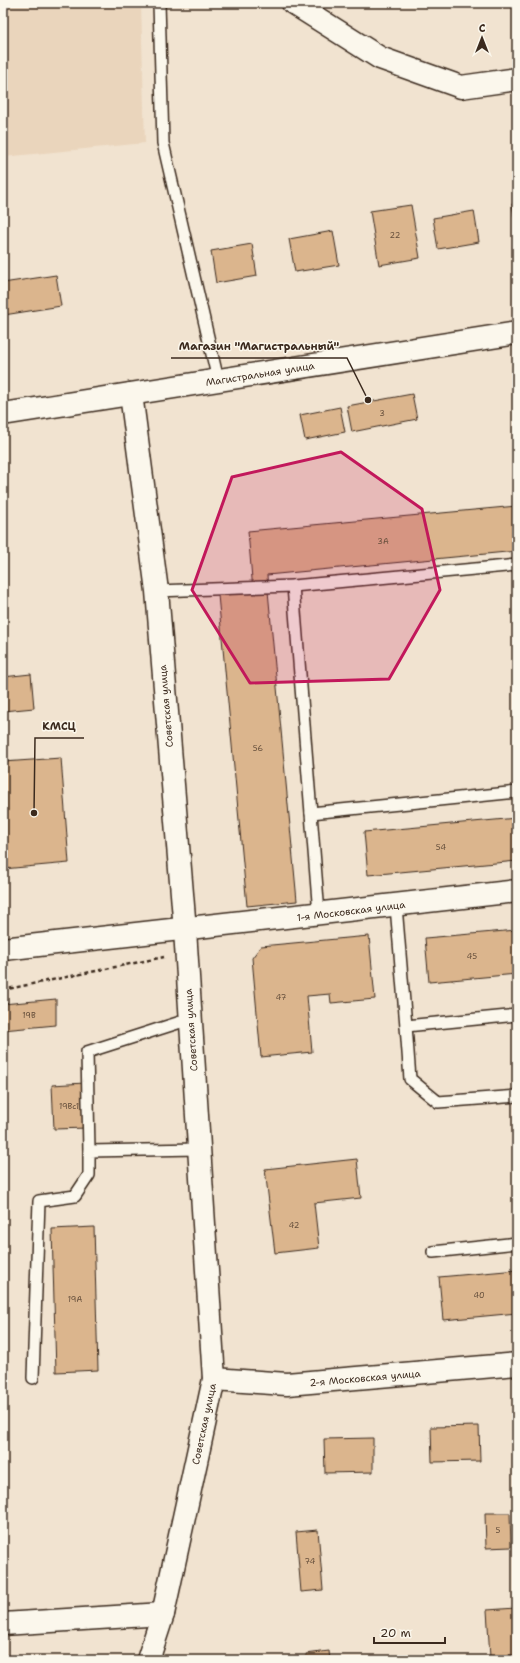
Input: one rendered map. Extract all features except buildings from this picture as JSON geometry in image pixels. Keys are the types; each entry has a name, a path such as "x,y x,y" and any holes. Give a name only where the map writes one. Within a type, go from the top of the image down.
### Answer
{"street":[{"path":"293,3 380,58 461,87 517,79"},
{"name":"Магистральная улица","path":"3,414 517,333"},
{"name":"Советская улица","path":"131,394 157,591 185,930 214,1379 163,1614 148,1660"},
{"name":"1-я Московская улица","path":"3,949 185,930 517,891"},
{"name":"2-я Московская улица","path":"214,1379 287,1384 517,1364"},
{"path":"3,1624 163,1614"}],"lane":[{"path":"159,3 163,143 218,380"},
{"path":"157,591 293,586 517,565"},
{"path":"293,586 319,914"},
{"path":"311,814 517,792"},
{"path":"396,906 410,1079 438,1102 517,1096"},
{"path":"406,1026 517,1015"},
{"path":"33,1378 40,1201 75,1196 90,1175 87,1052 190,1019"},
{"path":"89,1151 199,1149"},
{"path":"433,1252 517,1243"}],"path":[{"path":"3,990 186,953"}],"highlighted area":[{"path":"341,452 422,509 440,590 389,679 250,683 192,590 232,477"}],"shaded area":[{"path":"3,3 141,3 145,143 3,157"}],"place":[{"name":"Магазин \"Магистральный\"","path":"368,400"},
{"name":"КМСЦ","path":"34,813"}]}
